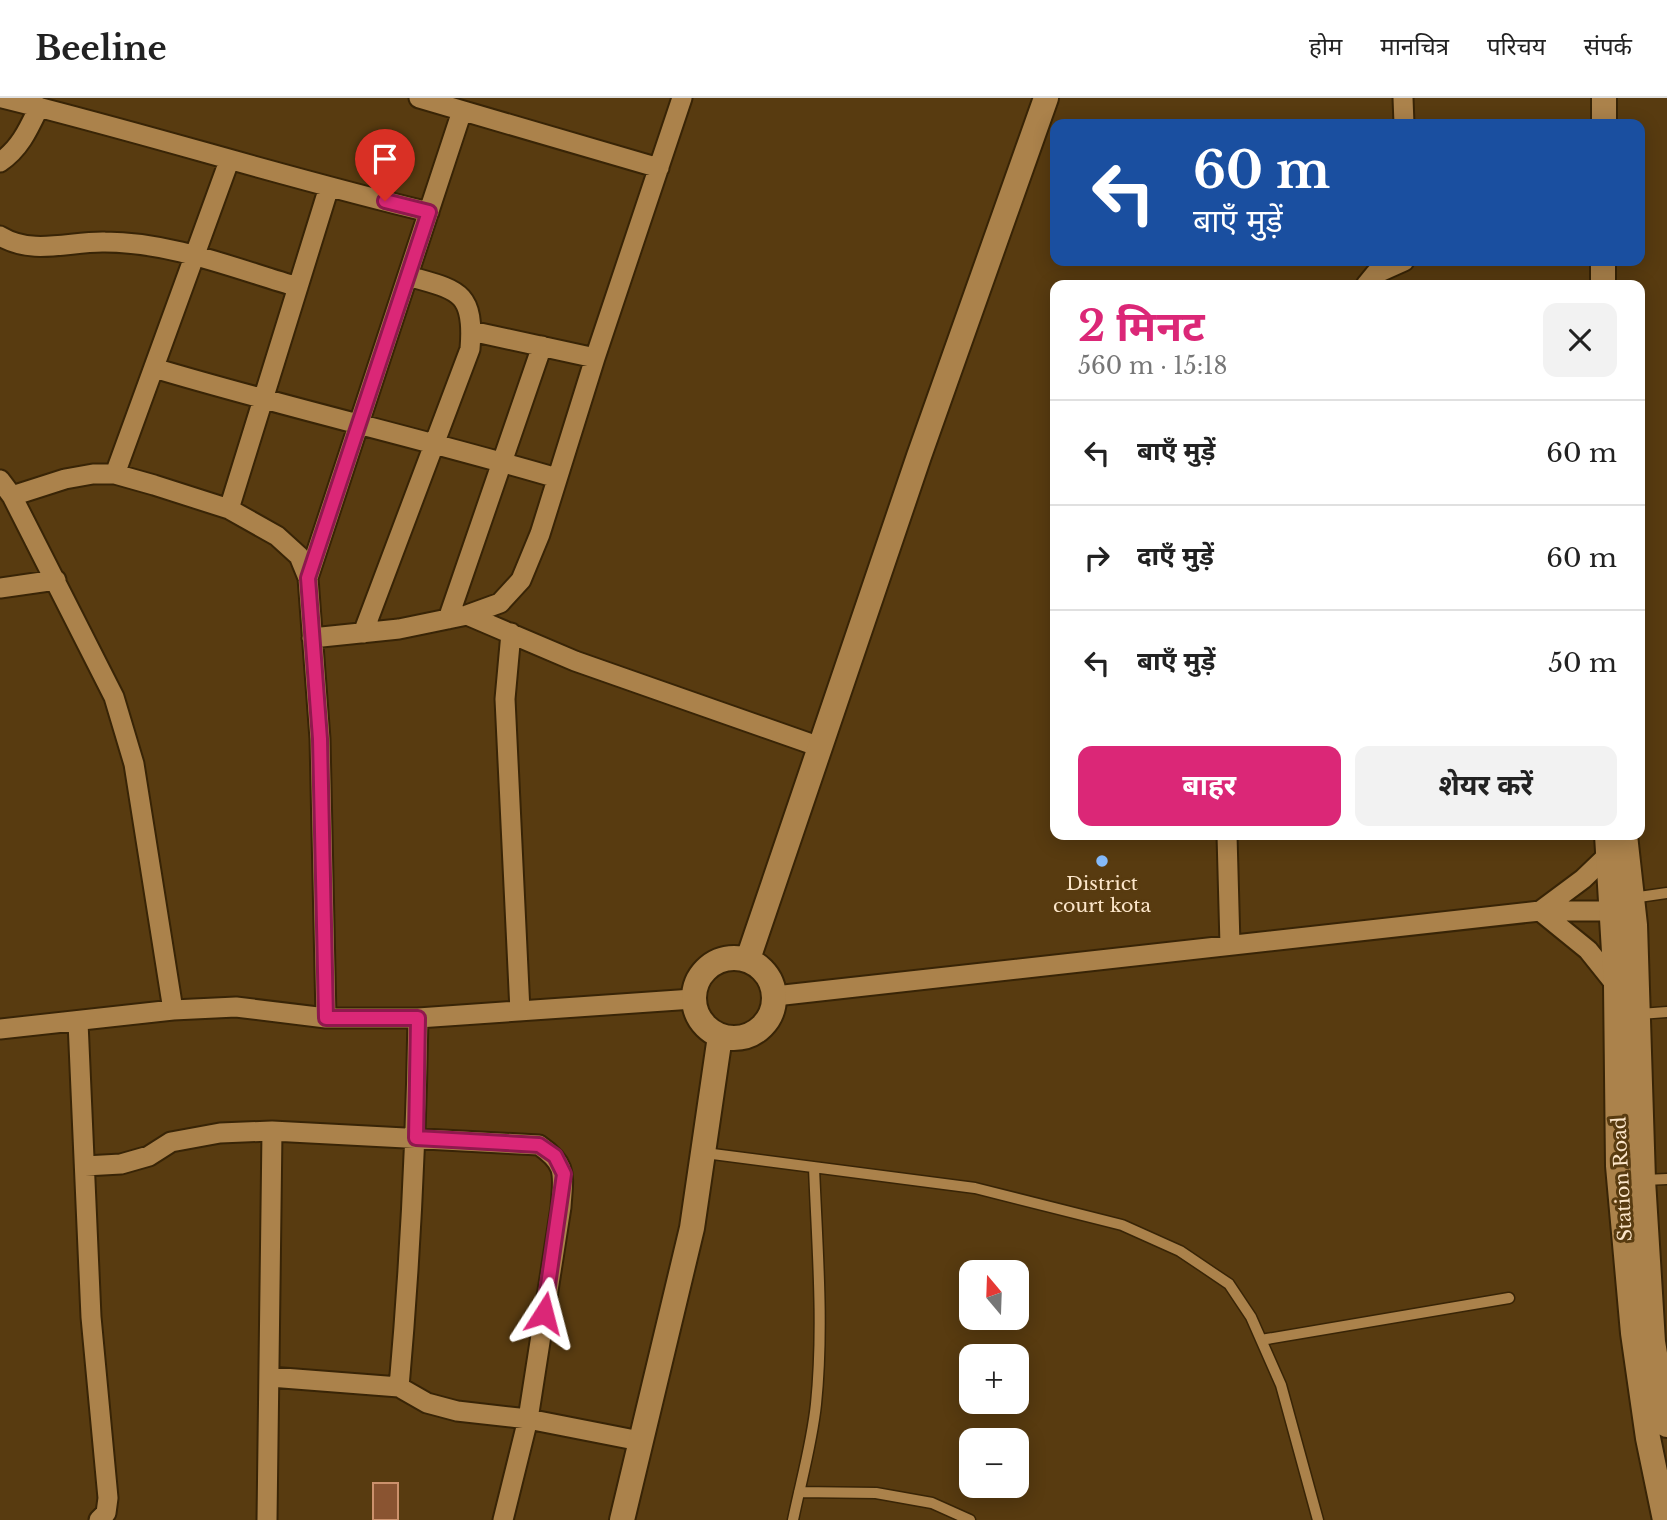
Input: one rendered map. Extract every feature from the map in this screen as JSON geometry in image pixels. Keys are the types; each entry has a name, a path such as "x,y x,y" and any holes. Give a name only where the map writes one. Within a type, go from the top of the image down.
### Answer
{"street":[{"path":"2,98 429,212"},
{"path":"312,638 399,629 458,617 500,603 521,580 540,534 595,358 682,98"},
{"path":"748,959 919,456 1046,98"},
{"path":"1403,98 1404,119"},
{"path":"1604,98 1604,119"},
{"path":"425,99 659,168"},
{"path":"0,162 9,156 25,136 39,107"},
{"path":"308,578 462,111"},
{"path":"115,474 229,160"},
{"path":"229,509 329,187"},
{"path":"0,236 31,247 106,242 142,245 194,256 298,287"},
{"path":"1370,280 1375,274 1393,266"},
{"path":"363,633 470,349 468,311 461,295 448,287 408,276"},
{"path":"471,331 595,358"},
{"path":"458,617 502,462 542,346"},
{"path":"154,368 264,401 557,478"},
{"path":"12,496 65,479 93,474 115,474 229,509 277,537 299,556 308,578 320,739 326,1018"},
{"path":"0,480 12,496 114,697 134,764 173,1010"},
{"path":"0,588 56,580"},
{"path":"458,617 820,747"},
{"path":"511,634 505,699 520,1011"},
{"path":"1227,840 1230,945"},
{"name":"Station Road","path":"1625,840 1625,906 1616,985 1618,1166 1633,1333 1648,1438 1665,1520"},
{"path":"1540,911 1583,879 1607,845"},
{"name":"Station Road","path":"1607,845 1625,906 1638,1014 1655,1179 1653,1342 1662,1364 1667,1425"},
{"path":"775,996 1540,911 1625,906"},
{"path":"1540,911 1588,950 1616,985"},
{"path":"732,957 748,959 762,967 771,980 775,996 773,1011 764,1025 751,1034 736,1038 720,1036 706,1028 697,1015 693,999 696,984 704,970 717,961 732,957"},
{"path":"0,1029 173,1010 236,1007 326,1018 418,1018 693,999"},
{"path":"399,1387 416,1138 418,1018"},
{"path":"78,1022 91,1317 108,1498 106,1513 99,1520"},
{"path":"622,1520 692,1228 720,1036"},
{"path":"85,1166 121,1164 149,1156 171,1142 201,1136 272,1131 539,1145 555,1156 564,1174 561,1207 528,1419 503,1520"},
{"path":"267,1520 272,1131"},
{"path":"270,1377 399,1387 427,1403 457,1411 528,1419 639,1441"}],"lane":[{"path":"1625,906 1667,893"},
{"path":"1638,1014 1667,1012"},
{"path":"704,1152 975,1188 1122,1225 1180,1251 1229,1284 1251,1317 1280,1385 1318,1520"},
{"path":"793,1520 816,1403 820,1312 814,1167"},
{"path":"1261,1340 1509,1298"},
{"path":"799,1492 876,1493 932,1503 970,1520"}],"building":[{"path":"373,1483 398,1483 398,1520 373,1520"}],"place":[{"name":"District court kota","path":"1102,861"}],"route":[{"path":"385,201 429,212 308,578 320,739 326,1018 418,1018 416,1138 539,1145 555,1156 564,1174 544,1313"}]}
